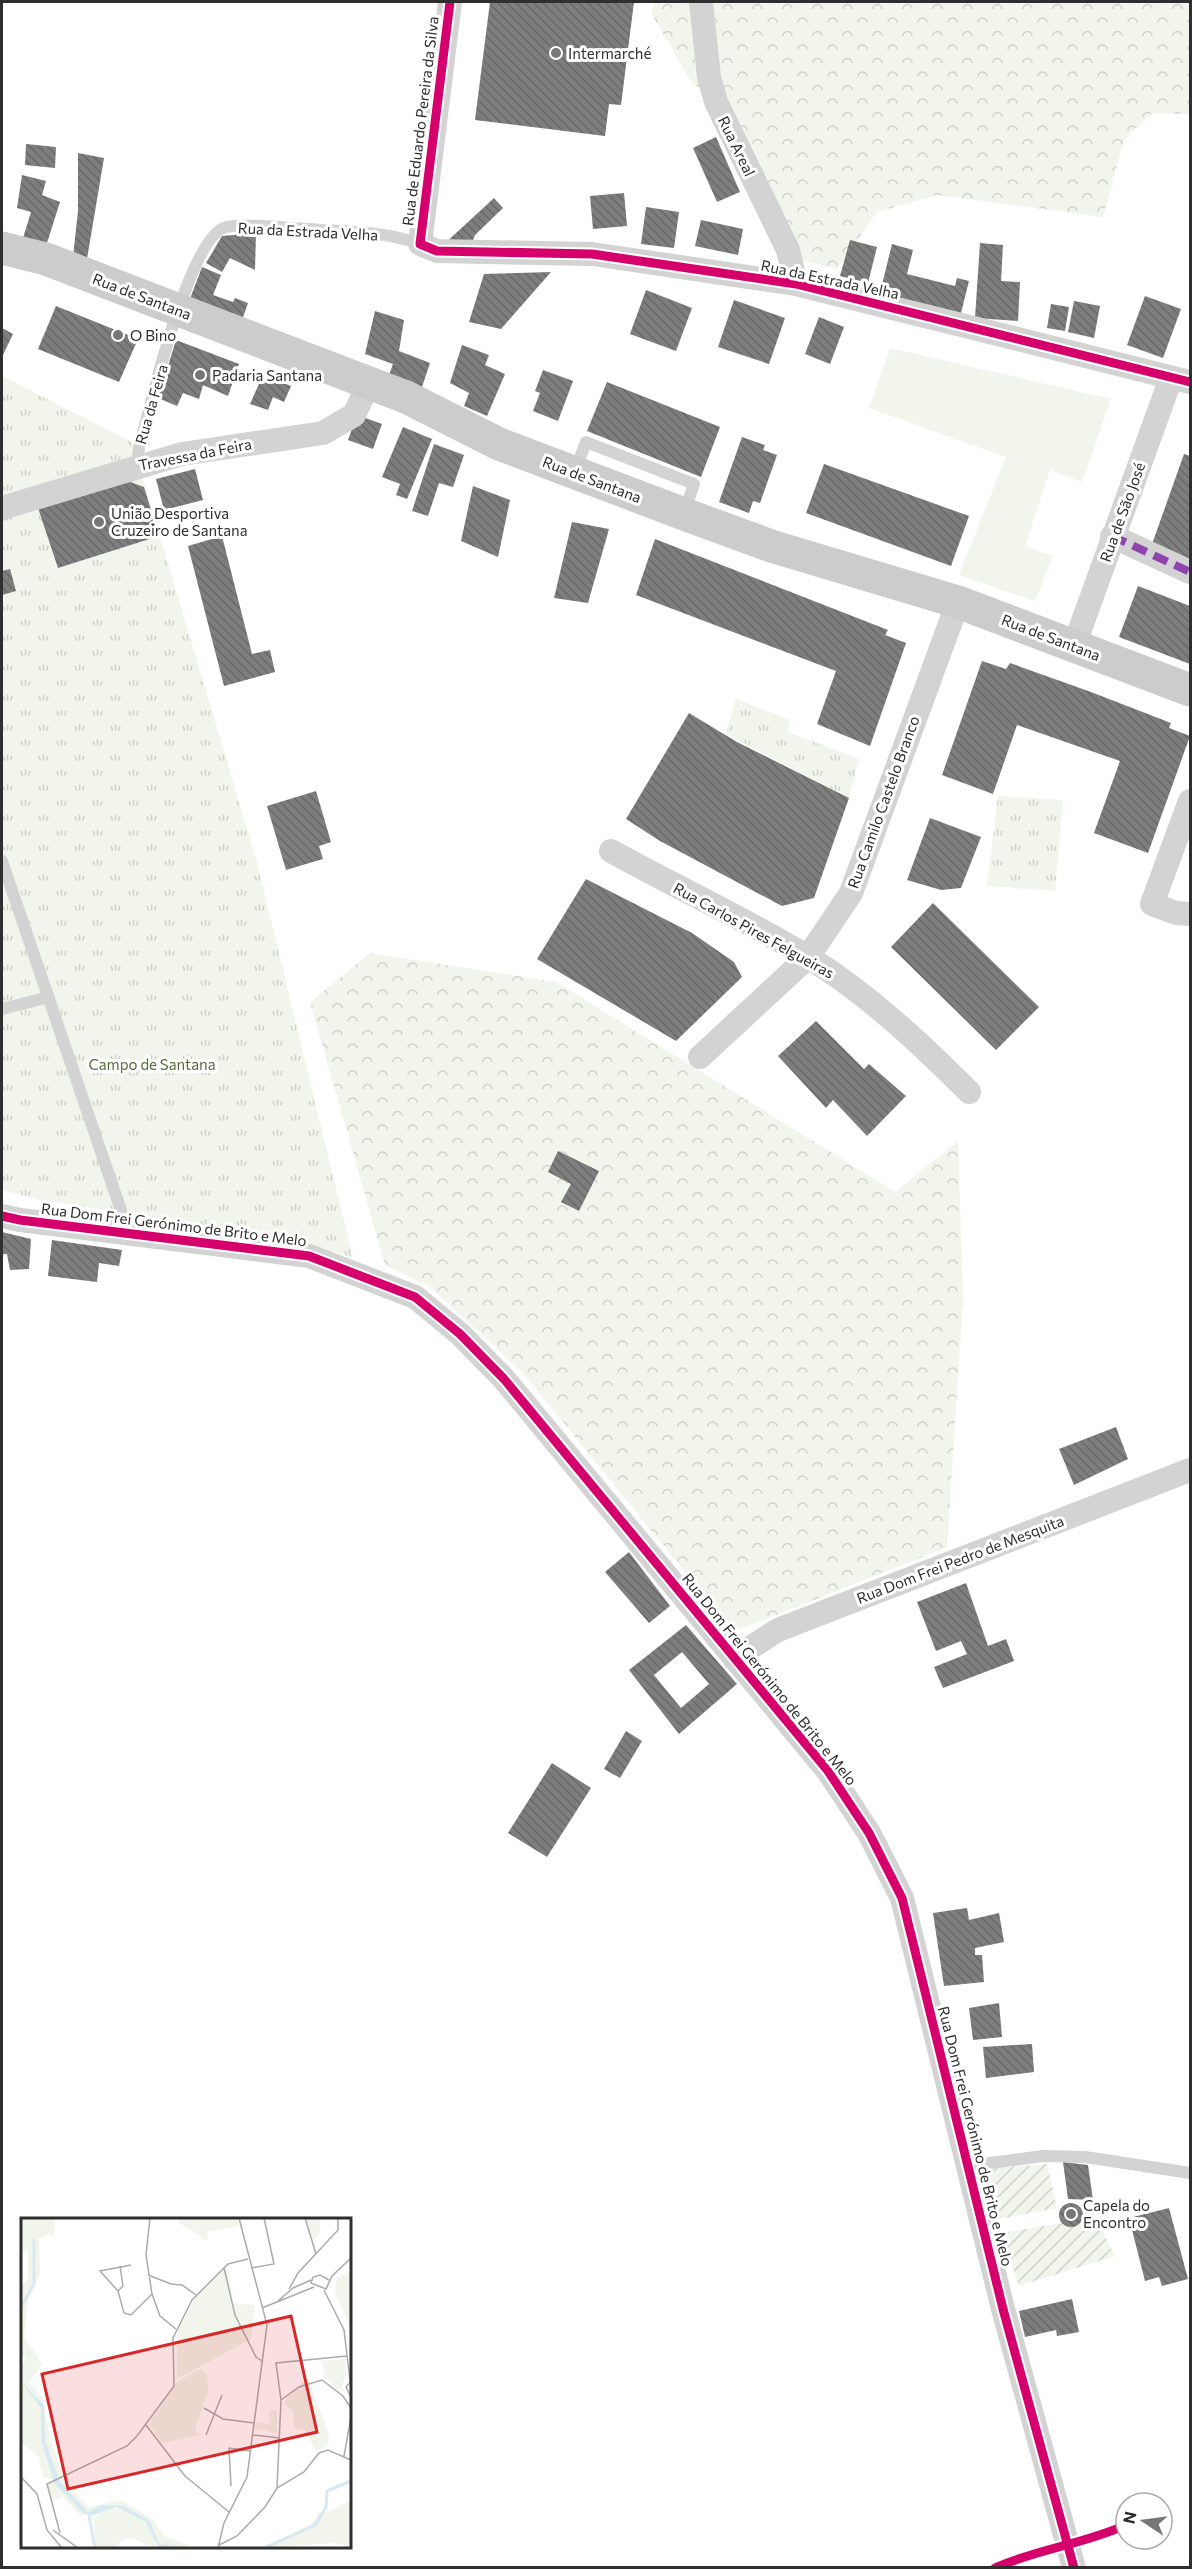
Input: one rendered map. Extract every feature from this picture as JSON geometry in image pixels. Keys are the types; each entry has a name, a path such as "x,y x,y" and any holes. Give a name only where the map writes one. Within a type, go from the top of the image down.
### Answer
{"main road":[{"name":"Rua de Santana","path":"2,248 46,259 369,382 406,397 499,444 684,514 771,546 958,602 1191,690"}],"street":[{"name":"Rua de Eduardo Pereira da Silva","path":"420,244 450,2"},
{"name":"Rua Areal","path":"701,2 710,76 716,102 788,250 796,284"},
{"name":"Rua da Estrada Velha","path":"420,244 437,251 592,254 796,284 1181,380"},
{"name":"Rua de São José","path":"1074,646 1113,536 1181,380"},
{"name":"Travessa da Feira","path":"2,508 137,465 218,446 323,432 354,415 369,382"},
{"path":"1113,536 1191,573"},
{"name":"Rua Camilo Castelo Branco","path":"700,1057 808,957 851,893 958,602"},
{"path":"1191,801 1152,904 1176,913 1191,914"},
{"name":"Rua Carlos Pires Felgueiras","path":"611,851 808,957 857,991 912,1036 969,1092"},
{"name":"Rua Dom Frei Gerónimo de Brito e Melo","path":"2,1216 309,1256 415,1297 460,1334 504,1379 828,1771 869,1833 902,1898 1003,2309 1074,2568"},
{"name":"Rua Dom Frei Pedro de Mesquita","path":"734,1658 778,1629 1191,1470"}],"lane":[{"name":"Rua da Estrada Velha","path":"177,309 197,262 216,233 225,227 284,227 398,236 420,244"},
{"name":"Rua da Feira","path":"137,465 139,448 177,309"},
{"path":"2,861 129,1234"},
{"path":"2,1009 49,997"},
{"path":"968,2166 1043,2156 1085,2157 1191,2173"}],"green space":[{"path":"655,2 1190,2 1190,114 1152,113 1124,140 1103,217 937,195 877,212 837,269 793,258 728,119 689,78 651,13"},
{"path":"890,348 1111,399 1082,482 1050,470 1025,546 1053,556 1035,601 959,575 1006,457 869,408"},
{"name":"Campo de Santana","path":"2,376 132,442 256,859 353,1258 278,1236 38,1200 2,1190"},
{"path":"736,699 790,720 788,732 859,759 849,798 726,734"},
{"path":"998,796 1063,800 1055,891 987,886"},
{"path":"370,953 556,982 895,1192 958,1141 963,1301 947,1547 734,1632 523,1373 429,1286 385,1265 310,1002"},
{"path":"1047,2164 1057,2208 999,2219 985,2169"},
{"path":"1086,2200 1115,2256 1019,2286 1001,2233 1063,2223 1070,2227 1077,2225 1084,2216"}],"building":[{"name":"Intermarché","path":"490,2 634,2 621,105 609,104 605,136 475,120"},
{"path":"716,137 740,192 717,202 693,148"},
{"path":"26,144 56,147 55,168 25,165"},
{"path":"78,153 104,158 87,259 73,257 78,211"},
{"path":"22,175 46,181 42,195 60,202 46,246 23,238 31,212 17,208"},
{"path":"624,193 627,226 593,229 590,196"},
{"path":"494,198 503,208 475,235 469,250 442,246"},
{"path":"646,207 679,212 674,248 641,244"},
{"path":"701,220 743,229 738,255 695,246"},
{"path":"256,233 255,270 230,258 222,272 206,263 222,236"},
{"path":"850,240 877,247 868,283 840,276"},
{"path":"980,243 1003,245 1001,281 1020,282 1018,321 975,318"},
{"path":"892,244 913,250 907,274 955,286 957,278 969,281 961,313 880,293"},
{"path":"202,267 221,275 213,295 233,302 235,298 248,303 242,320 188,304"},
{"path":"551,272 501,329 469,322 484,274"},
{"path":"646,290 692,308 676,351 630,334"},
{"path":"1145,296 1181,309 1163,358 1127,345"},
{"path":"734,300 785,318 769,364 718,347"},
{"path":"1074,301 1100,306 1094,338 1068,332"},
{"path":"1051,304 1069,307 1065,331 1047,328"},
{"path":"56,306 138,339 119,382 38,349"},
{"path":"375,311 404,320 399,351 430,363 421,390 388,378 393,364 365,354"},
{"path":"819,317 844,327 830,364 805,354"},
{"path":"2,328 13,334 2,357"},
{"name":"Padaria Santana","path":"176,340 239,364 228,396 203,385 199,399 183,393 177,406 158,398"},
{"path":"462,345 489,355 485,365 505,374 487,416 464,406 469,393 450,383"},
{"path":"543,370 573,381 558,421 533,411 540,393 535,391"},
{"path":"263,375 291,386 284,402 273,397 268,410 250,404"},
{"path":"607,382 720,427 701,477 587,431"},
{"path":"357,415 382,424 373,449 348,440"},
{"path":"403,427 432,439 407,499 396,495 400,484 382,477"},
{"path":"742,437 765,445 763,450 777,455 760,503 753,501 749,513 719,502"},
{"path":"434,444 464,455 453,487 439,483 428,516 412,511"},
{"path":"1184,454 1190,456 1190,560 1151,547"},
{"path":"824,464 969,516 951,566 806,513"},
{"path":"195,469 203,500 164,510 156,479"},
{"name":"União Desportiva Cruzeiro de Santana","path":"122,479 144,487 159,536 58,568 38,508"},
{"path":"473,486 510,500 498,557 461,541"},
{"path":"572,522 609,529 588,603 554,598"},
{"path":"222,536 252,654 270,650 275,672 224,686 188,546"},
{"path":"655,539 888,630 885,635 906,643 870,746 817,724 836,671 636,595"},
{"path":"10,569 16,591 2,595 2,571"},
{"path":"1138,586 1190,606 1190,664 1119,637"},
{"path":"982,661 1006,669 1010,663 1091,692 1171,723 1169,728 1190,736 1148,853 1094,833 1120,761 1017,725 993,794 942,775"},
{"path":"689,713 737,742 849,798 814,898 782,906 660,841 626,819"},
{"path":"316,791 331,842 319,846 323,859 286,870 267,806"},
{"path":"930,818 981,837 961,888 941,890 907,880"},
{"path":"586,879 692,933 734,962 742,977 676,1041 537,959"},
{"path":"933,903 1039,1007 996,1050 891,947"},
{"path":"816,1021 864,1069 869,1064 906,1096 867,1136 833,1100 826,1108 778,1056"},
{"path":"558,1151 599,1171 579,1211 561,1202 571,1184 548,1172"},
{"path":"2,1232 31,1239 29,1269 10,1270 7,1254 2,1254"},
{"path":"52,1240 122,1250 119,1266 99,1263 97,1282 48,1276"},
{"path":"1116,1427 1128,1459 1074,1485 1059,1449"},
{"path":"629,1552 670,1606 649,1623 605,1572"},
{"path":"966,1583 988,1646 1006,1639 1014,1661 943,1688 934,1667 967,1654 961,1641 936,1651 917,1602"},
{"path":"686,1625 737,1684 679,1734 629,1670","holes":["682,1652 709,1684 681,1708 654,1675"]},
{"path":"626,1731 642,1741 620,1778 604,1769"},
{"path":"552,1763 591,1788 547,1857 508,1833"},
{"path":"967,1908 969,1920 999,1913 1004,1942 975,1948 975,1955 982,1955 984,1982 944,1986 933,1913"},
{"path":"999,2003 1002,2037 973,2040 969,2008"},
{"path":"1032,2044 1034,2072 986,2078 983,2047"},
{"path":"1063,2162 1088,2165 1093,2200 1068,2199"},
{"name":"Capela do Encontro","path":"1071,2203 1080,2206 1083,2215 1080,2224 1071,2227 1062,2224 1059,2215 1062,2206"},
{"path":"1169,2208 1188,2279 1162,2286 1159,2277 1145,2281 1129,2218"},
{"path":"1072,2299 1079,2332 1057,2336 1056,2330 1025,2337 1019,2311"}],"marked path":[{"path":"1112,536 1190,572"}],"cycle path":[{"path":"450,2 420,244 437,251 592,254 796,284 1190,382"},
{"path":"2,1216 309,1256 415,1297 460,1334 504,1379 828,1771 869,1833 902,1898 1003,2309 1074,2568"},
{"path":"995,2568 1011,2561 1114,2530"}],"place":[{"name":"Intermarché","path":"556,53"},
{"name":"O Bino","path":"118,335"},
{"name":"Padaria Santana","path":"200,375"},
{"name":"União Desportiva Cruzeiro de Santana","path":"99,522"},
{"name":"Capela do Encontro","path":"1071,2214"}]}
